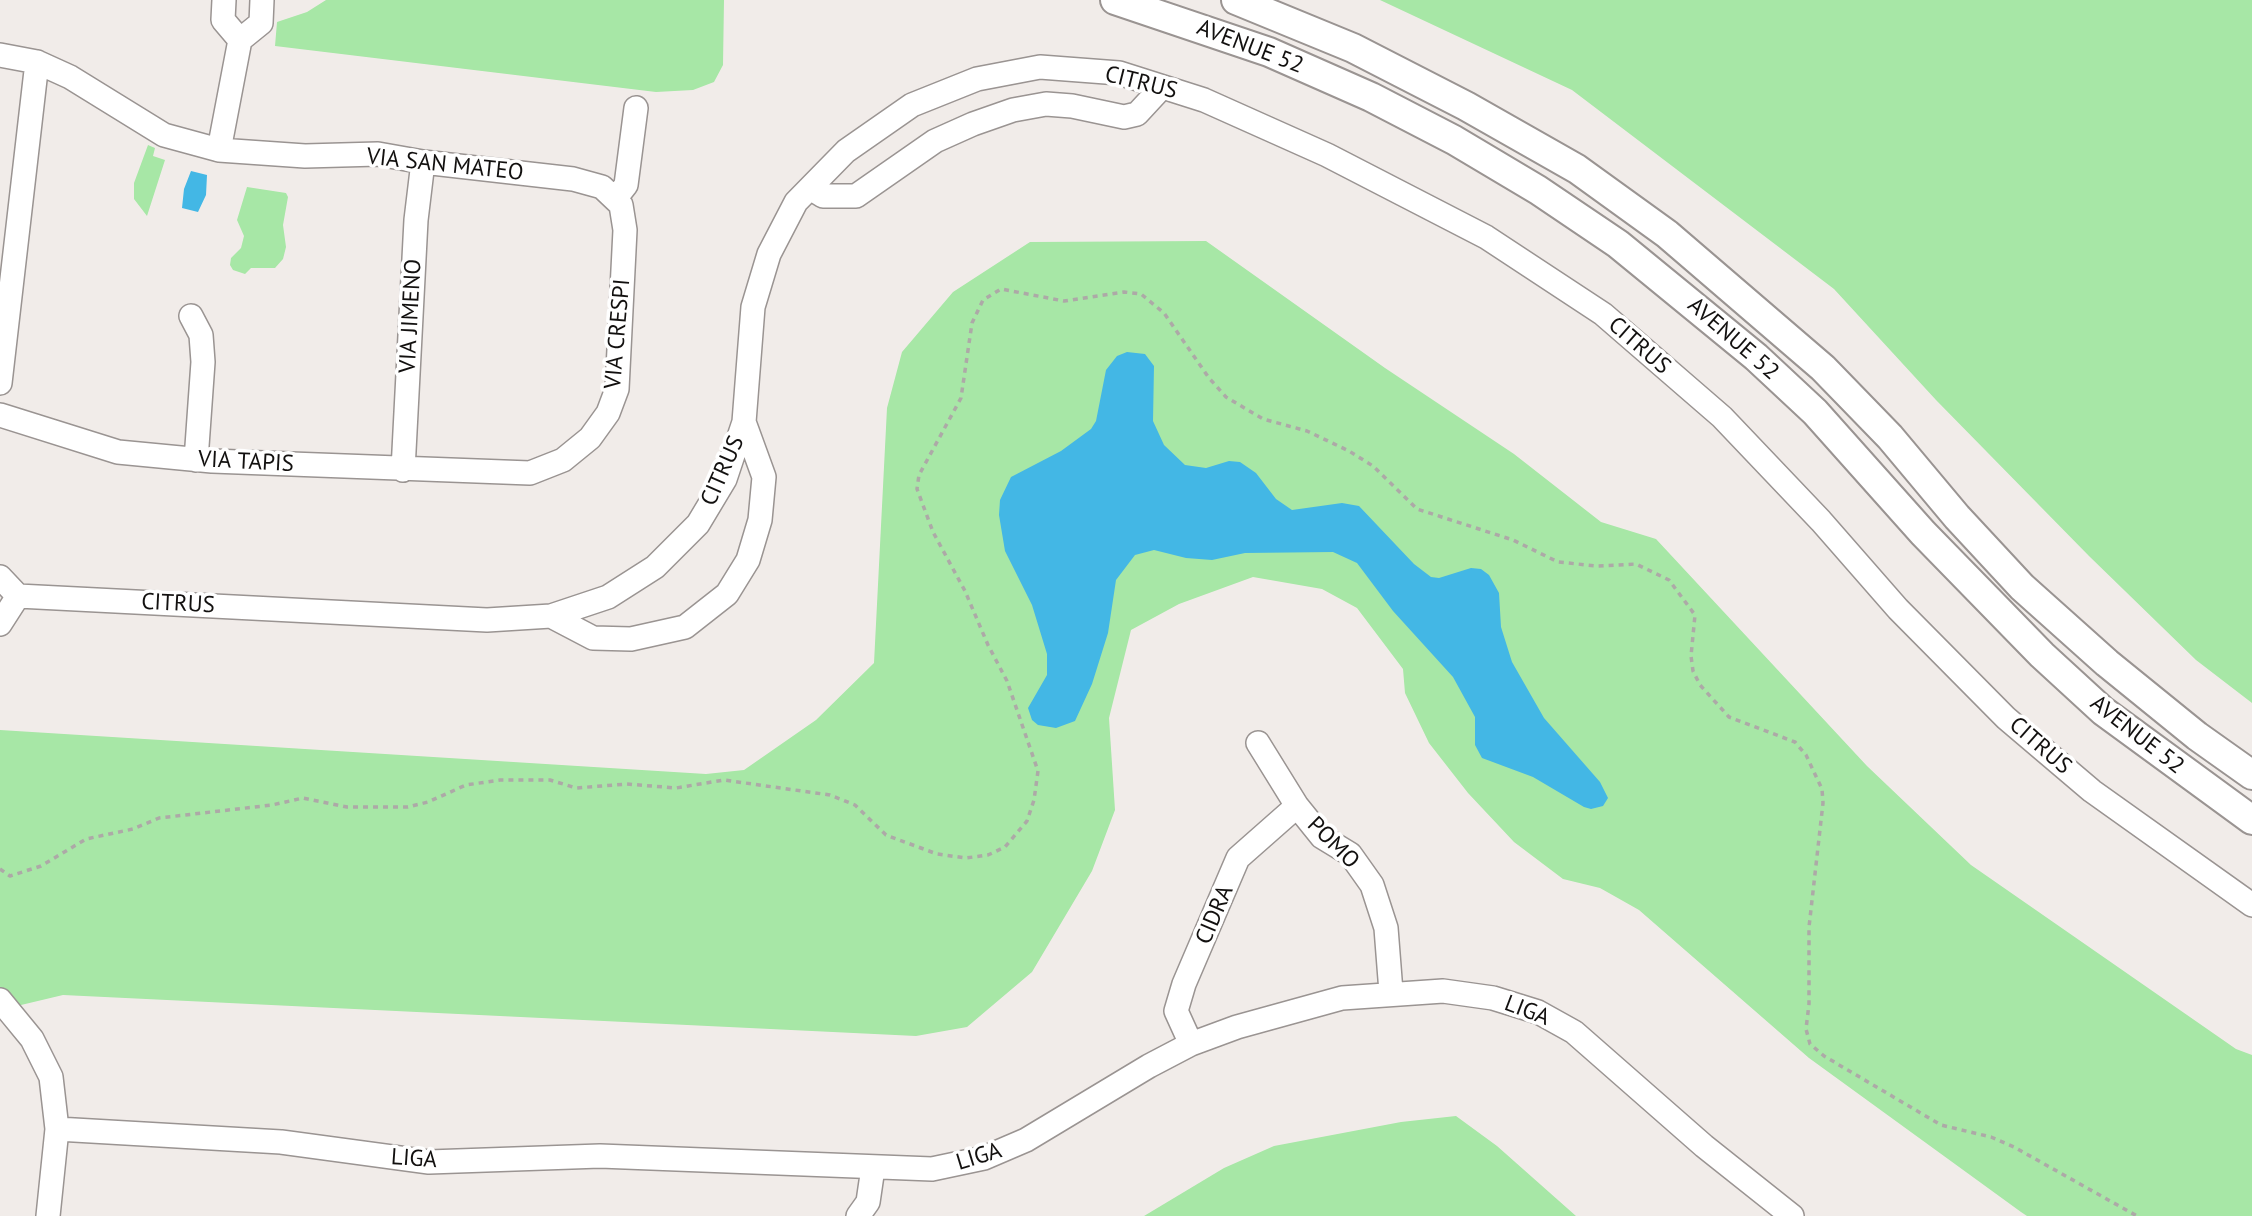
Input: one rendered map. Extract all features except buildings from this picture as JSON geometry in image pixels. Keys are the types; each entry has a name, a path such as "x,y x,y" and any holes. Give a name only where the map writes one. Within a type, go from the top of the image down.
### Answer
{"main road":[{"name":"AVENUE 52","path":"1115,0 1269,52 1371,97 1466,147 1538,190 1618,244 1756,358 1815,412 1974,587 2052,664 2156,752 2252,820"},
{"name":"AVENUE 52","path":"1236,0 1353,48 1466,106 1577,169 1667,234 1823,368 2032,595 2106,663 2197,736 2252,775"}],"street":[{"path":"224,0 223,20 240,40"},
{"path":"219,150 240,40 261,23 262,0"},
{"name":"VIA SAN MATEO","path":"0,55 37,62 70,77 164,135 219,150 305,156 378,154 573,179 602,187 618,202"},
{"path":"0,383 37,62"},
{"name":"CITRUS","path":"18,596 487,620 551,616 608,597 655,567 698,524 725,479 744,422 753,307 769,254 796,202 810,187 846,151 912,105 977,79 1040,67 1119,73 1204,100 1339,161 1486,237 1602,314 1722,417 1821,520 1898,609 2006,718 2092,791 2252,905"},
{"path":"810,187 823,196 856,196 935,141 1013,110 1046,104 1072,106 1124,117 1137,114 1147,107 1162,87"},
{"path":"618,202 626,185 636,108"},
{"name":"VIA JIMENO","path":"402,470 416,220 424,162"},
{"name":"VIA CRESPI","path":"498,474 530,473 563,460 590,438 608,413 617,389 619,360 625,230 618,202"},
{"path":"191,316 201,335 203,355 196,460"},
{"name":"VIA TAPIS","path":"0,415 118,452 196,460 498,474"},
{"path":"551,616 593,638 631,639 685,627 727,594 748,560 760,520 764,477 744,422"},
{"path":"0,578 18,596 0,624"},
{"name":"POMO","path":"1258,743 1297,806 1322,837 1350,854 1372,885 1386,928 1391,992"},
{"name":"CIDRA","path":"1191,1044 1176,1011 1184,984 1238,858 1297,806"},
{"name":"LIGA","path":"57,1129 281,1142 429,1162 600,1156 932,1169 984,1158 1026,1140 1114,1086 1191,1044 1286,1011 1342,998 1391,992 1443,991 1493,998 1538,1012 1574,1032 1704,1146 1792,1216"},
{"path":"0,1000 32,1038 51,1077 57,1129 48,1216"},
{"path":"858,1216 868,1202 873,1168"}],"path":[{"path":"0,869 10,876 41,866 86,839 133,829 159,818 272,805 303,798 347,807 408,807 428,802 466,785 500,780 550,780 576,788 627,784 676,788 724,780 830,794 855,805 886,835 937,855 966,858 989,855 1005,847 1027,821 1034,800 1038,771 1007,681 965,591 933,532 917,489 919,475 961,398 972,323 983,300 1001,289 1064,301 1124,292 1141,295 1164,313 1209,378 1226,397 1263,419 1307,430 1349,451 1373,466 1417,509 1513,540 1558,562 1597,566 1636,564 1669,580 1695,615 1692,663 1700,685 1729,717 1795,743 1806,755 1822,789 1823,803 1809,927 1809,1004 1805,1028 1810,1044 1824,1056 1941,1125 1991,1137 2014,1147 2137,1216"}],"green space":[{"path":"326,0 724,0 723,65 714,82 693,90 656,92 275,46 277,22 307,12"},
{"path":"1380,0 2252,0 2252,703 2196,660 2089,556 1936,400 1834,289 1572,90"},
{"path":"148,145 155,148 153,156 165,160 147,216 134,199 134,183"},
{"path":"247,187 286,193 288,197 283,225 286,247 283,259 275,268 251,268 245,274 233,270 230,265 231,258 241,248 244,236 237,220"},
{"path":"1206,241 1385,368 1514,454 1601,522 1656,539 1867,766 1971,865 2236,1049 2252,1055 2252,1216 2027,1216 1809,1058 1639,910 1600,888 1563,879 1514,842 1468,793 1429,743 1405,693 1403,669 1357,608 1322,589 1253,577 1179,604 1131,630 1109,718 1115,810 1092,871 1032,972 967,1027 916,1036 63,995 0,1010 0,730 706,774 744,770 816,720 874,663 887,408 902,352 953,292 1030,242"},
{"path":"1456,1116 1497,1146 1576,1216 1144,1216 1224,1168 1274,1146 1401,1122"}],"water":[{"path":"191,171 207,175 206,195 198,212 182,208 184,189"},
{"path":"1127,352 1145,354 1154,366 1153,421 1164,445 1185,465 1206,468 1229,461 1240,462 1256,473 1276,499 1292,510 1342,503 1359,506 1414,564 1431,577 1439,578 1471,568 1481,569 1489,575 1499,593 1501,627 1512,662 1544,718 1600,782 1608,798 1603,806 1591,809 1584,807 1533,777 1482,758 1475,745 1475,717 1453,677 1393,611 1357,563 1333,552 1245,553 1212,560 1186,558 1154,550 1135,555 1116,580 1108,633 1092,684 1075,721 1056,728 1038,725 1032,720 1028,708 1047,675 1047,654 1032,605 1005,551 999,515 1000,500 1011,477 1061,451 1091,429 1096,421 1106,370 1117,356"}]}
